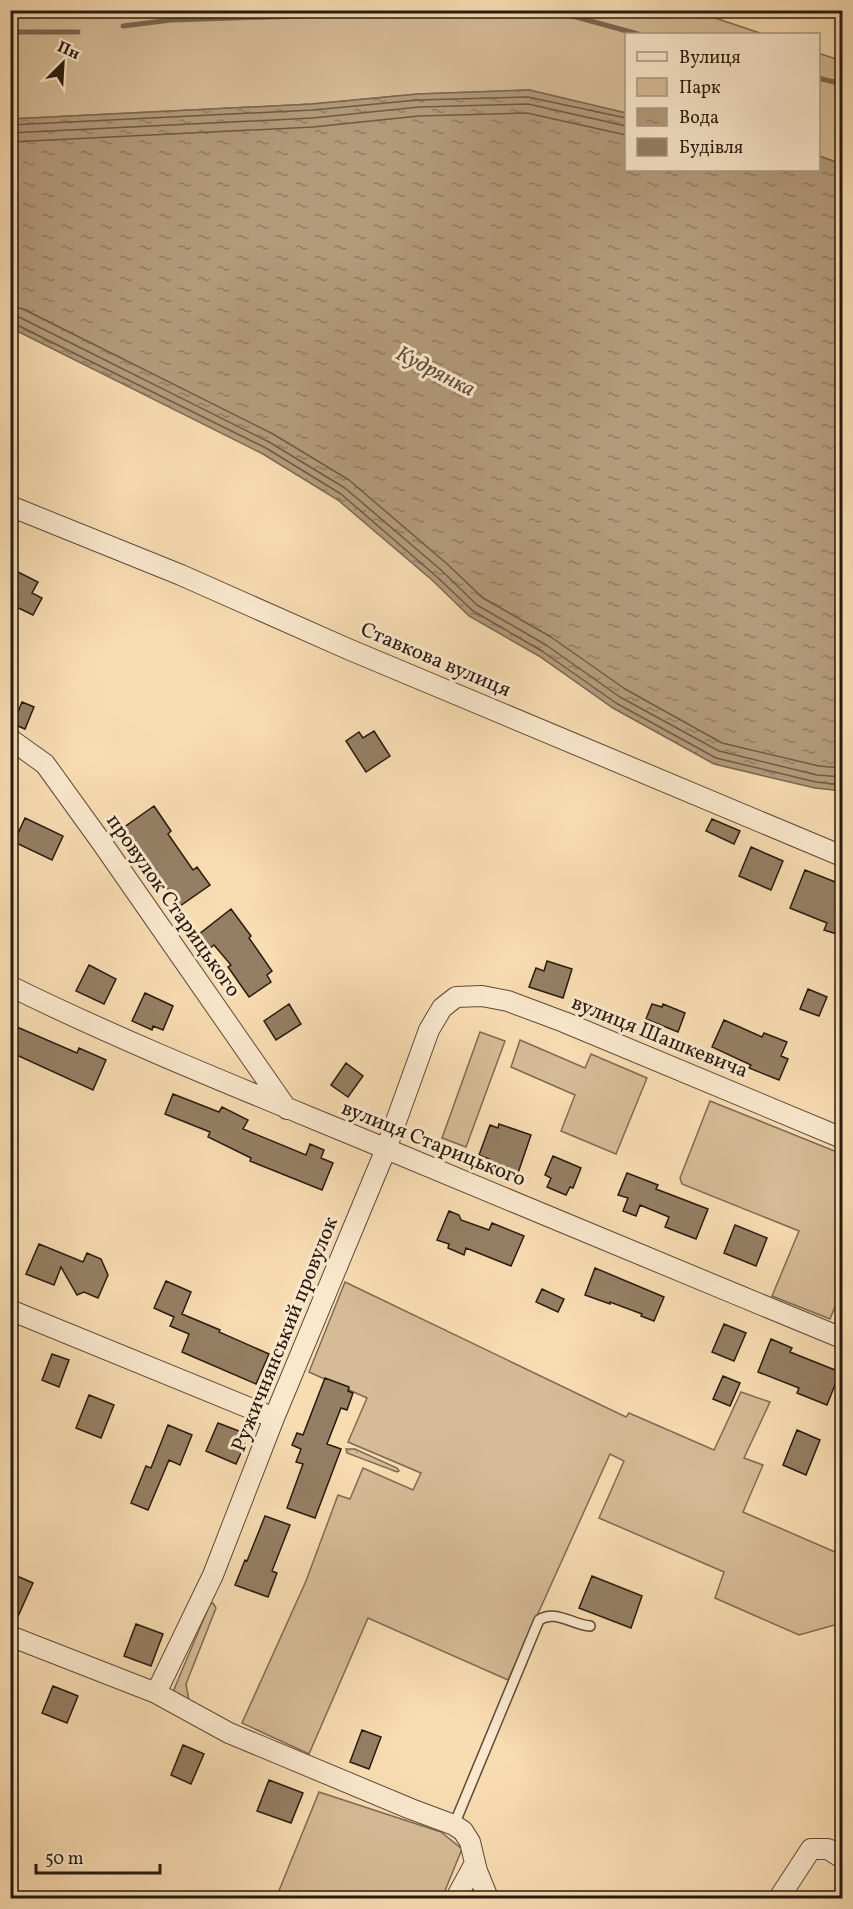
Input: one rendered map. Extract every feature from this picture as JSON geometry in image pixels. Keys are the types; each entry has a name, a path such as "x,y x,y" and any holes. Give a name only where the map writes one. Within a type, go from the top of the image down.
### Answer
{"street":[{"name":"Ставкова вулиця","path":"10,506 181,575 348,649 843,856"},
{"name":"провулок Старицького","path":"10,739 45,764 287,1109"},
{"name":"вулиця Старицького","path":"10,986 82,1021 248,1094 843,1338"},
{"name":"вулиця Шашкевича","path":"456,997 482,996 508,1001 843,1138"},
{"name":"Ружичнянський провулок","path":"156,1692 213,1575 274,1418 386,1149 429,1030 442,1008 456,997"},
{"path":"248,1094 260,1083 261,1072"},
{"path":"10,1310 274,1418"},
{"path":"10,1636 156,1692 229,1733 454,1825 463,1831 470,1842 480,1880 488,1899"},
{"path":"779,1899 811,1849 835,1853"},
{"path":"456,1899 475,1863"}],"lane":[{"path":"454,1825 539,1620 544,1616 554,1616 590,1626"}],"green space":[{"path":"691,10 760,33 625,33 625,113 529,90 418,94 312,104 11,119 11,11"},
{"path":"820,54 842,61 842,164 820,156"},
{"path":"480,1032 505,1041 466,1147 442,1138"},
{"path":"520,1040 585,1068 591,1054 647,1078 616,1154 561,1131 575,1095 511,1067"},
{"path":"710,1101 842,1154 842,1289 830,1319 772,1296 799,1231 682,1184 680,1178"},
{"path":"345,1282 626,1417 629,1413 714,1450 741,1392 770,1402 744,1458 763,1465 743,1512 842,1555 842,1623 799,1635 715,1598 724,1572 599,1518 624,1461 610,1454 508,1680 368,1618 309,1754 242,1723 306,1581 338,1495 350,1499 363,1468 413,1490 421,1473 348,1442 367,1398 309,1372"},
{"path":"346,1449 355,1449 399,1471 347,1453"},
{"path":"213,1603 216,1608 186,1684 189,1700 173,1693 210,1604"},
{"path":"319,1792 441,1832 462,1849 442,1898 276,1898"}],"water":[{"name":"Кудрянка","path":"529,90 625,113 625,171 820,171 820,156 842,164 842,791 815,788 714,764 613,708 539,656 469,616 432,580 338,500 263,454 11,328 11,119 312,104 418,94"}],"building":[{"path":"16,571 38,582 32,593 42,598 33,615 10,604 10,583"},
{"path":"22,702 34,707 25,729 13,724"},
{"path":"374,731 390,756 366,772 346,741 359,732 363,738"},
{"path":"154,806 171,831 168,834 193,870 197,867 210,885 180,906 156,873 154,874 123,828"},
{"path":"25,818 63,836 52,860 14,842"},
{"path":"712,819 740,831 734,844 706,831"},
{"path":"751,847 783,861 771,890 739,876"},
{"path":"805,870 843,885 843,936 824,930 827,923 790,908"},
{"path":"231,909 272,971 267,975 271,982 249,997 228,967 231,965 214,945 209,949 198,935"},
{"path":"547,961 572,969 563,998 529,987 536,968 544,971"},
{"path":"89,965 116,979 104,1004 76,991"},
{"path":"808,989 827,997 819,1016 800,1009"},
{"path":"145,993 173,1006 163,1030 153,1026 152,1030 132,1021"},
{"path":"289,1004 301,1024 276,1040 264,1021"},
{"path":"652,1004 662,1007 663,1004 685,1013 678,1032 646,1019"},
{"path":"724,1020 762,1037 764,1033 787,1042 781,1056 788,1059 779,1080 749,1068 751,1065 712,1047"},
{"path":"10,1024 77,1053 79,1048 106,1060 93,1090 10,1052"},
{"path":"346,1063 363,1076 348,1097 331,1085"},
{"path":"173,1094 219,1112 222,1107 248,1120 243,1129 306,1155 310,1144 324,1150 321,1158 333,1163 322,1190 250,1161 251,1158 208,1137 210,1132 165,1114"},
{"path":"499,1124 531,1135 518,1173 488,1162 489,1159 479,1155 490,1125 498,1128"},
{"path":"553,1156 581,1168 573,1188 570,1187 566,1195 547,1187 551,1178 545,1175"},
{"path":"627,1173 658,1185 656,1189 708,1209 696,1239 665,1227 669,1217 640,1205 636,1216 623,1211 628,1198 618,1195"},
{"path":"449,1211 459,1215 461,1220 489,1230 492,1223 524,1236 511,1266 466,1248 464,1255 448,1248 449,1244 437,1240"},
{"path":"735,1225 767,1238 756,1266 724,1253"},
{"path":"39,1244 83,1262 87,1253 101,1259 108,1275 98,1298 84,1292 77,1295 61,1267 54,1285 26,1274"},
{"path":"595,1268 664,1297 654,1321 641,1316 642,1314 585,1295"},
{"path":"166,1281 191,1292 182,1314 269,1354 256,1384 182,1352 189,1334 170,1326 174,1317 154,1308"},
{"path":"542,1289 564,1299 558,1312 536,1302"},
{"path":"724,1324 746,1333 734,1361 712,1352"},
{"path":"771,1339 792,1348 790,1352 840,1372 827,1405 797,1393 799,1388 758,1372"},
{"path":"52,1354 69,1360 59,1387 42,1380"},
{"path":"723,1376 740,1383 730,1406 713,1399"},
{"path":"325,1378 349,1387 348,1391 353,1393 347,1410 341,1408 327,1444 341,1449 315,1518 287,1508 303,1464 296,1462 301,1449 292,1445 297,1433 303,1435"},
{"path":"89,1395 114,1405 101,1438 76,1428"},
{"path":"218,1423 244,1433 240,1442 245,1444 236,1464 206,1451"},
{"path":"168,1425 192,1435 180,1465 169,1460 148,1510 131,1503 146,1466 151,1468"},
{"path":"797,1430 820,1440 806,1475 783,1465"},
{"path":"265,1516 290,1525 272,1571 277,1573 268,1597 235,1585"},
{"path":"10,1573 33,1583 14,1625 10,1624"},
{"path":"592,1576 642,1596 631,1628 579,1608"},
{"path":"136,1624 163,1634 151,1666 124,1656"},
{"path":"53,1686 78,1696 67,1723 42,1713"},
{"path":"362,1730 381,1737 369,1769 350,1762"},
{"path":"183,1745 204,1754 191,1784 171,1775"},
{"path":"269,1780 303,1793 291,1823 257,1811"}],"waterway":[{"path":"123,26 171,20 492,10"},
{"path":"538,10 569,15 634,33"},
{"path":"10,32 78,32"},
{"path":"820,78 842,84"}]}
